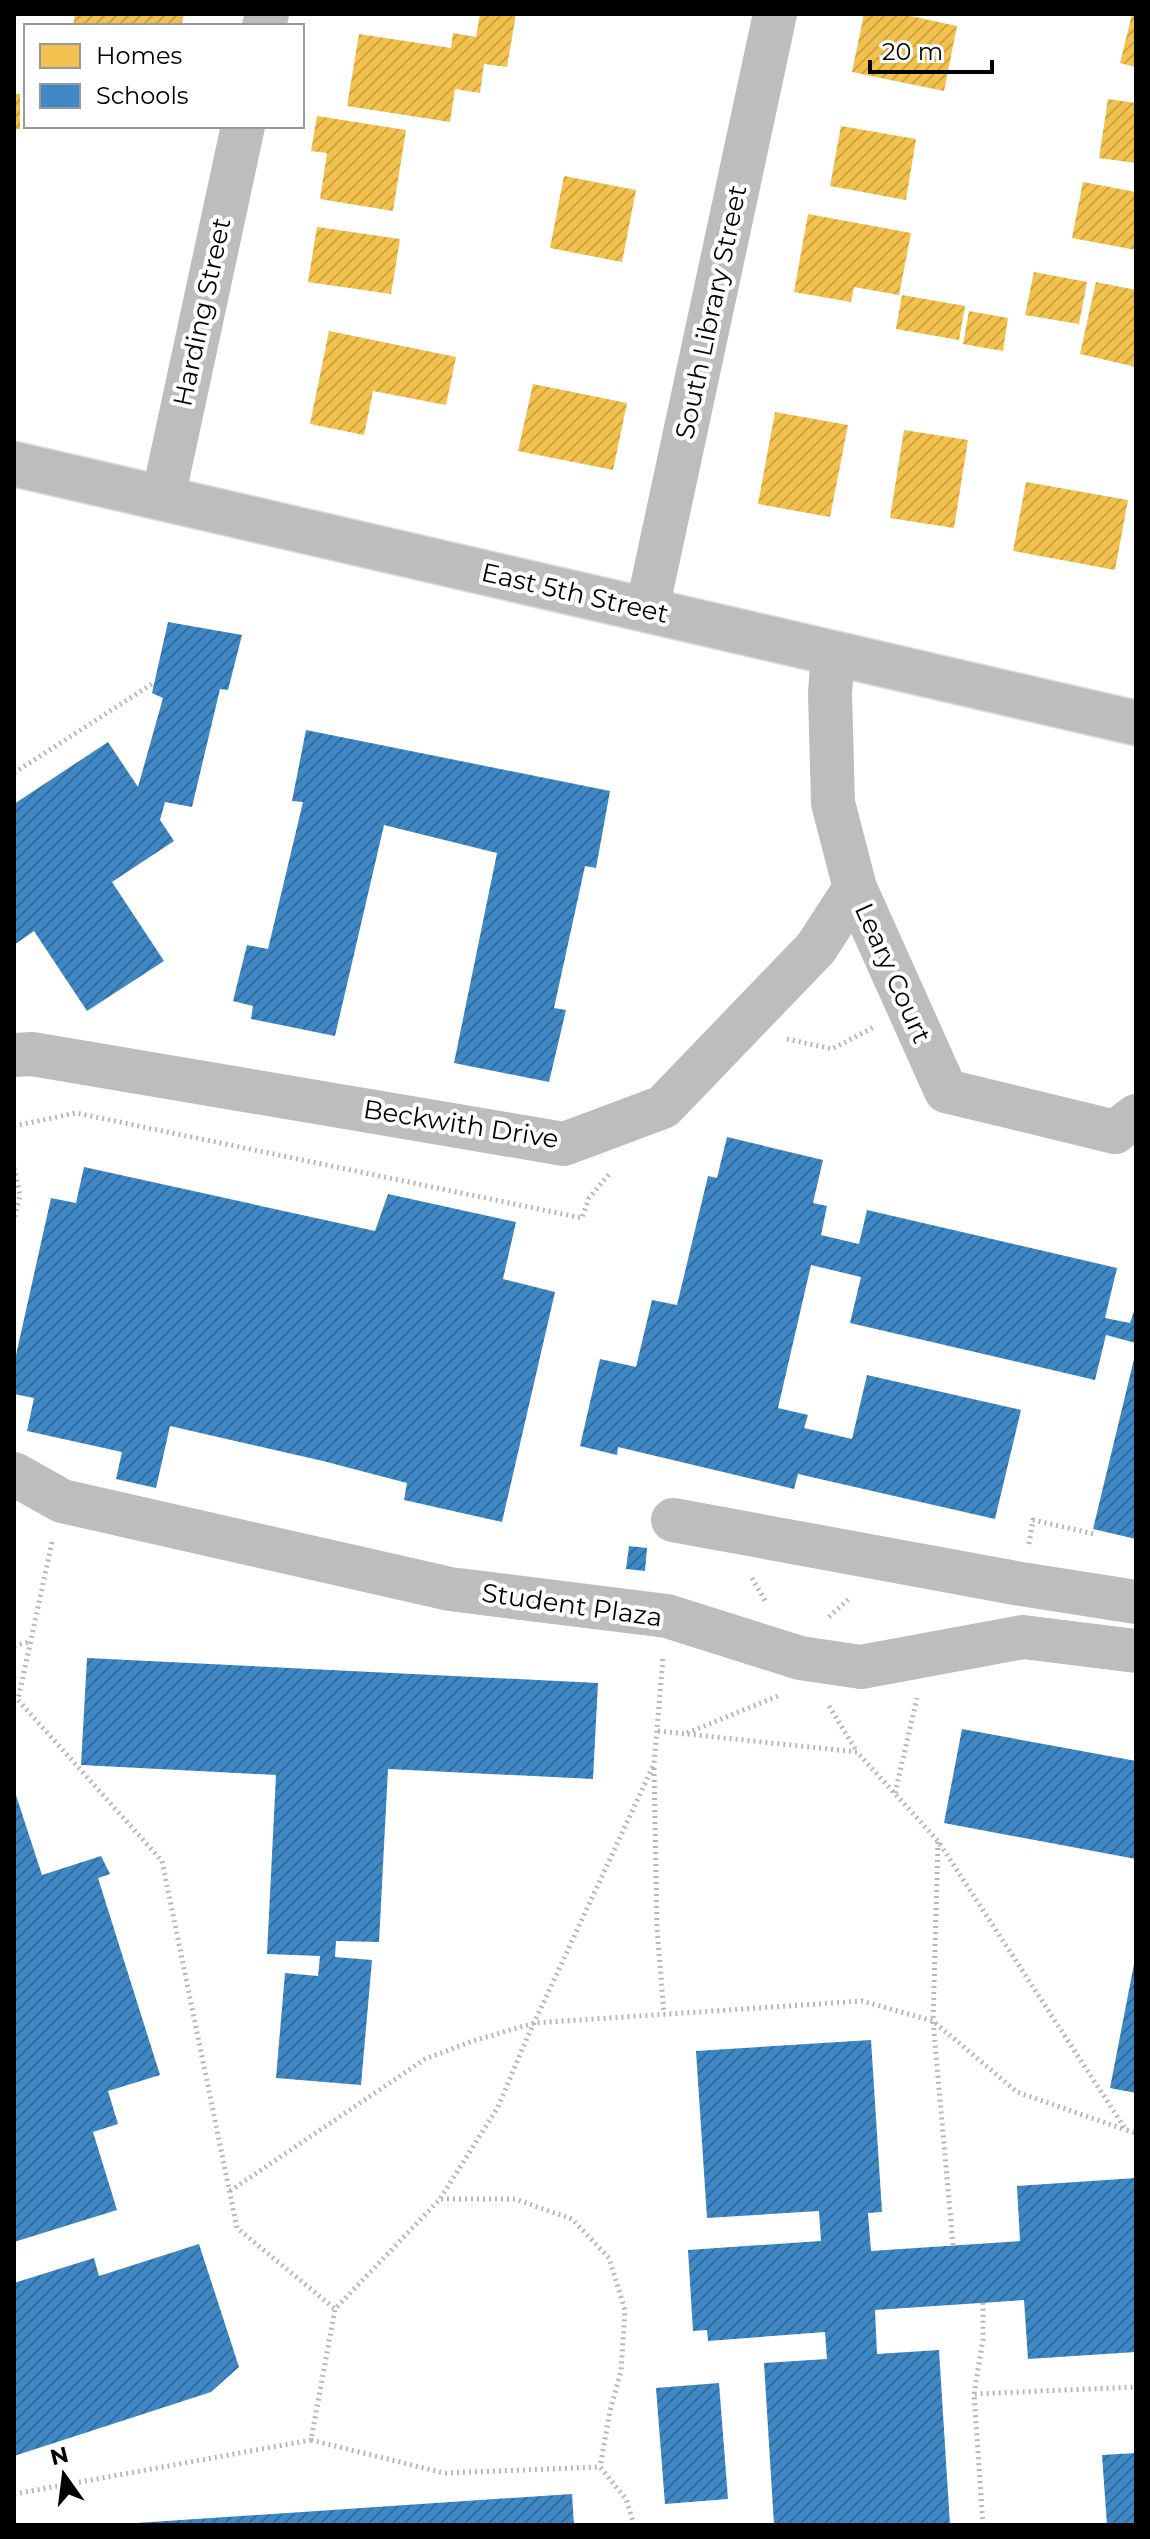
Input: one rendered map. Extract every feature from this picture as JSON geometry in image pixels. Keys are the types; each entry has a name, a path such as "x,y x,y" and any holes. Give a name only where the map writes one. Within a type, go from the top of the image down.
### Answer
{"street":[{"name":"South Library Street","path":"647,610 775,14"},
{"name":"Harding Street","path":"163,498 243,128"},
{"name":"East 5th Street","path":"14,464 833,654 1134,715"},
{"name":"Leary Court","path":"833,654 830,693 833,803 855,888 946,1091 1115,1132 1136,1116"},
{"name":"Beckwith Drive","path":"14,1055 32,1054 564,1144 663,1107 816,948 855,888"},
{"name":"Student Plaza","path":"14,1474 62,1501 450,1589 667,1616 800,1658 861,1667 1023,1637 1136,1651"},
{"path":"673,1520 1136,1602"}],"path":[{"path":"14,773 155,682"},
{"path":"14,1168 20,1195 14,1219"},
{"path":"62,1501 18,1700 162,1861 237,2228 335,2309"},
{"path":"664,2014 657,1928 654,1764 667,1616"},
{"path":"14,1646 30,1641"},
{"path":"895,1794 926,1655"},
{"path":"686,1734 780,1695"},
{"path":"827,1703 857,1752 938,1841 1126,2130"},
{"path":"658,1731 857,1752"},
{"path":"311,2440 335,2309 440,2199 498,2107 654,1764"},
{"path":"938,1841 933,2021 953,2245"},
{"path":"230,2191 425,2059 473,2041 534,2023 862,2001 933,2021 1017,2092 1136,2133"},
{"path":"440,2199 515,2199 530,2204 572,2219 609,2258 625,2310 621,2371 600,2467 626,2499 634,2525"},
{"path":"983,2303 983,2339 974,2394 983,2525"},
{"path":"974,2394 1136,2387"},
{"path":"14,2494 311,2440 444,2473 600,2467"}],"building: Homes":[{"path":"75,14 184,14 182,24 73,24"},
{"path":"480,14 516,14 507,67 484,64 480,93 455,89 450,122 347,106 359,34 451,48 453,33 476,37"},
{"path":"864,14 901,14 957,26 944,91 852,72"},
{"path":"1132,14 1136,14 1136,67 1120,63"},
{"path":"14,94 20,94 20,129 14,129"},
{"path":"1108,99 1136,103 1136,163 1099,158"},
{"path":"317,116 406,130 393,211 320,199 327,153 311,151"},
{"path":"841,126 916,139 906,200 830,186"},
{"path":"564,176 636,190 622,262 550,248"},
{"path":"1083,182 1136,192 1136,250 1072,238"},
{"path":"808,214 911,233 899,295 854,287 851,302 794,292"},
{"path":"317,227 400,239 391,294 308,282"},
{"path":"1034,272 1087,282 1079,324 1025,315"},
{"path":"1096,282 1136,290 1136,367 1080,354"},
{"path":"902,295 965,306 959,340 896,329"},
{"path":"969,311 1008,318 1003,351 963,344"},
{"path":"329,331 456,357 446,405 373,391 364,435 310,424"},
{"path":"533,384 627,403 613,470 518,451"},
{"path":"775,412 848,425 830,517 758,504"},
{"path":"904,430 968,440 954,528 890,518"},
{"path":"1026,482 1128,500 1115,570 1013,551"}],"building: Schools":[{"path":"168,622 242,635 228,690 220,689 192,807 165,802 160,820 174,841 112,882 164,961 87,1011 34,931 14,945 14,804 108,742 138,787 163,698 152,693"},
{"path":"306,730 610,791 596,868 585,866 554,1008 566,1010 549,1082 454,1063 497,853 384,825 335,1036 251,1019 253,1006 233,1001 247,945 268,949 303,802 292,801"},
{"path":"727,1137 823,1160 813,1203 827,1206 821,1235 859,1244 867,1210 1117,1268 1105,1318 1130,1323 1136,1305 1136,1343 1106,1335 1095,1380 850,1323 861,1277 811,1265 778,1408 808,1415 804,1428 852,1439 867,1375 1021,1410 995,1519 798,1474 794,1489 618,1447 617,1455 580,1446 600,1359 636,1367 652,1300 677,1305 708,1176 717,1178"},
{"path":"84,1167 375,1231 388,1194 516,1222 503,1279 555,1292 502,1522 404,1500 407,1483 170,1426 156,1488 116,1479 122,1452 27,1431 34,1398 14,1394 14,1364 51,1198 76,1203"},
{"path":"1136,1355 1136,1539 1093,1529"},
{"path":"629,1546 647,1548 645,1571 626,1569"},
{"path":"87,1658 598,1683 593,1779 388,1769 379,1942 336,1941 335,1957 372,1960 361,2085 276,2078 285,1973 318,1976 320,1956 267,1954 276,1775 81,1765"},
{"path":"962,1729 1136,1761 1136,1859 944,1823"},
{"path":"14,1789 42,1875 101,1856 110,1874 98,1878 160,2075 108,2091 118,2124 93,2132 117,2210 14,2242"},
{"path":"1136,1959 1136,2093 1110,2088"},
{"path":"871,2040 882,2212 868,2213 871,2251 1020,2241 1017,2186 1136,2178 1136,2352 1028,2359 1024,2300 875,2310 877,2354 939,2350 950,2525 774,2525 764,2363 827,2359 825,2332 708,2341 707,2330 693,2331 688,2250 821,2241 819,2211 707,2218 696,2051"},
{"path":"199,2244 239,2367 211,2392 14,2456 14,2283 94,2258 99,2276"},
{"path":"719,2383 728,2499 665,2504 656,2388"},
{"path":"1136,2453 1136,2525 1107,2525 1102,2455"},
{"path":"572,2494 574,2525 136,2525 136,2523"}]}
